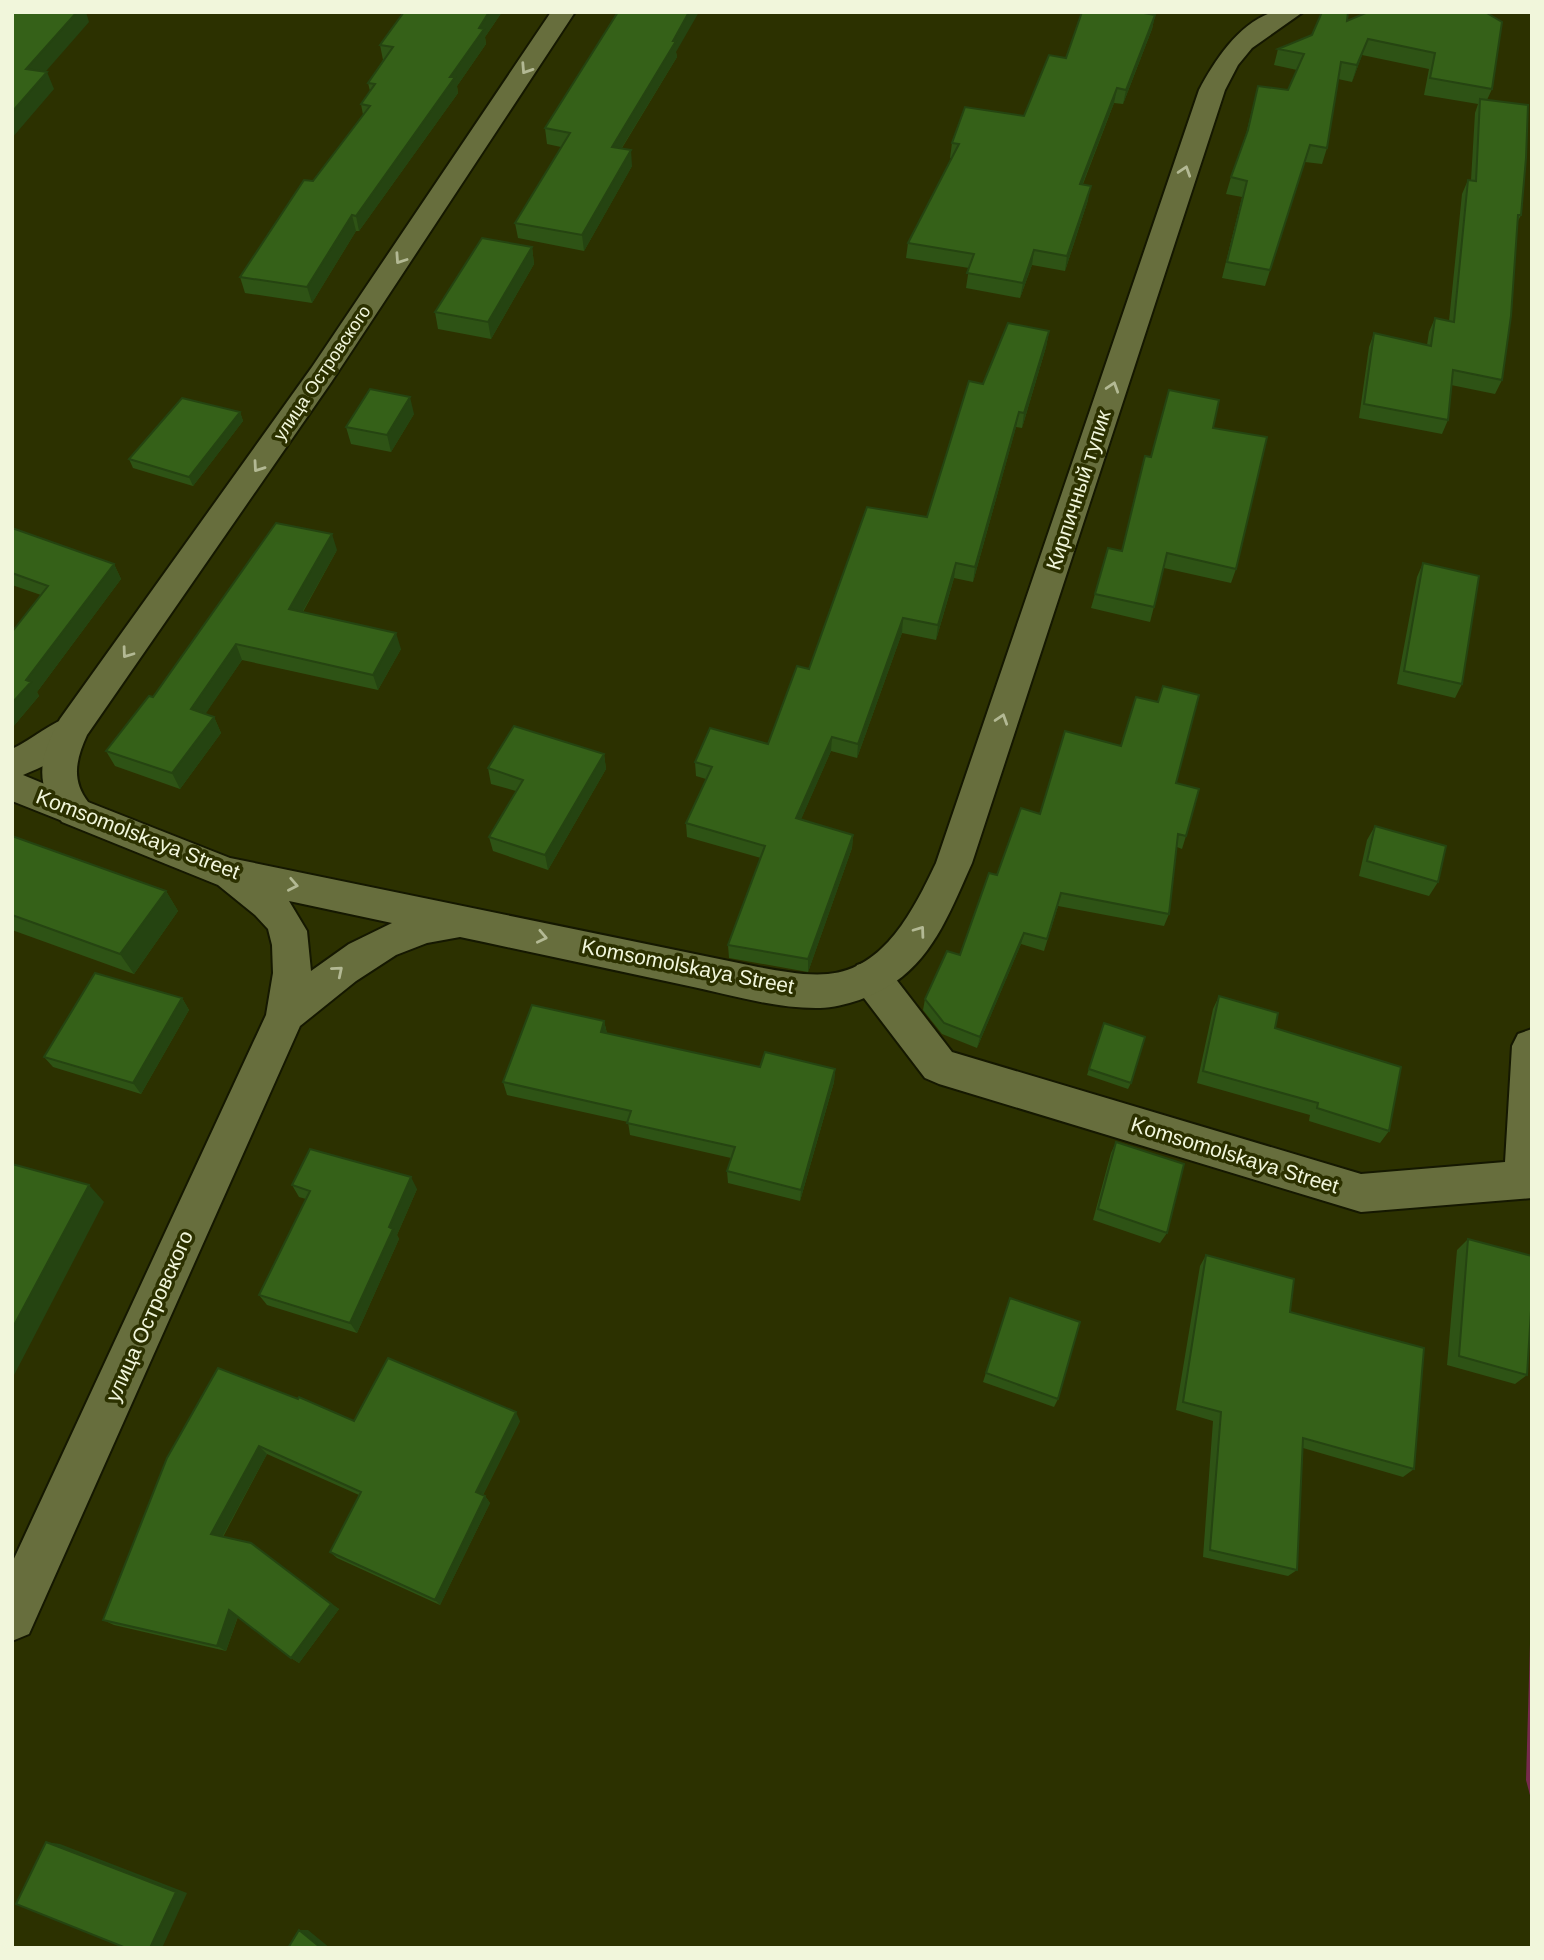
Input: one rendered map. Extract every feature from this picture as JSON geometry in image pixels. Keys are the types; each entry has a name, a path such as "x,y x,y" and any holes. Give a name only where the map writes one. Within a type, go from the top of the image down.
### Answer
{"street":[{"name":"улица Островского","path":"75,812 62,797 58,784 62,750 72,729 294,414 459,172 563,12"},
{"name":"Кирпичный тупик","path":"871,977 901,955 926,924 954,863 1212,90 1224,64 1248,37 1291,12"},
{"name":"улица Островского","path":"12,765 47,748 72,729"},
{"name":"Komsomolskaya Street","path":"12,786 226,872 475,922 758,984 837,990 871,977 939,1066 1361,1192 1528,1179"},
{"name":"улица Островского","path":"12,1617 286,1015 293,973 290,937 275,909 226,872"},
{"name":"улица Островского","path":"286,1015 350,962 380,943 441,924 475,922"},
{"path":"1528,1179 1532,1046"}],"shaded area":[{"path":"1532,1575 1532,1803 1526,1780"}],"building":[{"path":"12,12 77,12 26,69 47,72 12,112"},
{"path":"404,12 489,12 479,28 484,29 450,77 455,77 356,216 352,215 307,287 240,277 304,180 313,181 370,106 361,104 375,84 368,83 393,47 380,45"},
{"path":"618,12 689,12 673,41 676,41 612,147 631,150 582,235 515,223 570,133 545,128"},
{"path":"1082,12 1138,12 1155,15 1126,90 1117,88 1080,184 1091,186 1067,256 1034,250 1023,283 967,273 974,254 908,243 959,144 952,143 965,107 1024,116 1049,55 1066,58"},
{"path":"1322,12 1348,12 1347,21 1368,12 1485,12 1502,22 1492,89 1430,78 1435,53 1368,39 1357,65 1341,62 1327,148 1310,145 1270,270 1227,262 1247,181 1231,177 1248,130 1258,86 1288,90 1304,54 1278,49 1312,35"},
{"path":"1480,99 1528,105 1521,215 1518,215 1511,316 1502,380 1453,370 1448,420 1364,404 1374,333 1431,346 1435,318 1454,322 1468,180 1476,181"},
{"path":"482,238 532,247 488,322 435,312"},
{"path":"1008,323 1049,331 1024,413 1019,412 975,567 956,563 938,625 903,618 858,744 832,737 796,818 853,835 808,959 728,945 765,846 686,823 712,767 695,762 710,728 768,744 797,666 809,669 867,507 927,517 969,381 983,384"},
{"path":"370,389 410,397 387,435 346,427"},
{"path":"1169,390 1219,400 1213,428 1267,437 1236,569 1167,553 1154,607 1095,594 1108,548 1122,551 1145,456 1151,457"},
{"path":"182,398 240,412 189,477 129,459"},
{"path":"276,523 332,534 289,609 396,633 373,675 236,644 191,709 214,717 172,773 106,751 149,696 153,697"},
{"path":"12,528 114,564 26,680 31,682 12,703 12,632 48,586 12,573"},
{"path":"1423,563 1479,576 1462,684 1404,671"},
{"path":"1163,686 1199,695 1176,783 1199,789 1186,836 1178,834 1169,914 1061,893 1047,939 1024,933 980,1037 944,1023 925,999 947,951 960,955 989,873 997,875 1021,808 1040,814 1065,731 1121,746 1136,697 1158,702"},
{"path":"514,726 604,754 545,855 489,837 523,780 488,768"},
{"path":"1375,826 1446,846 1438,882 1367,861"},
{"path":"12,836 166,891 120,954 12,915"},
{"path":"95,973 182,998 133,1083 44,1057"},
{"path":"1219,996 1278,1013 1275,1028 1401,1067 1389,1131 1317,1108 1318,1103 1203,1071"},
{"path":"532,1005 604,1021 601,1032 760,1067 765,1052 835,1069 801,1190 727,1171 735,1147 627,1123 631,1111 503,1082"},
{"path":"1104,1023 1145,1037 1131,1083 1089,1069"},
{"path":"1116,1142 1184,1164 1167,1233 1098,1209"},
{"path":"310,1149 411,1177 389,1227 393,1229 350,1323 259,1295 310,1191 292,1185"},
{"path":"12,1164 89,1185 12,1329"},
{"path":"1468,1239 1532,1256 1527,1375 1459,1356"},
{"path":"1206,1255 1294,1279 1290,1312 1424,1348 1414,1469 1303,1438 1297,1570 1210,1550 1221,1412 1183,1402"},
{"path":"1010,1298 1080,1322 1058,1399 986,1373"},
{"path":"388,1358 516,1412 476,1492 485,1496 435,1600 330,1552 361,1492 259,1446 211,1534 251,1543 331,1604 291,1658 229,1610 217,1646 103,1620 167,1458 218,1368 298,1399 299,1397 354,1421"},
{"path":"46,1842 176,1892 150,1948 126,1948 16,1904"},
{"path":"299,1930 321,1948 288,1948"}]}
